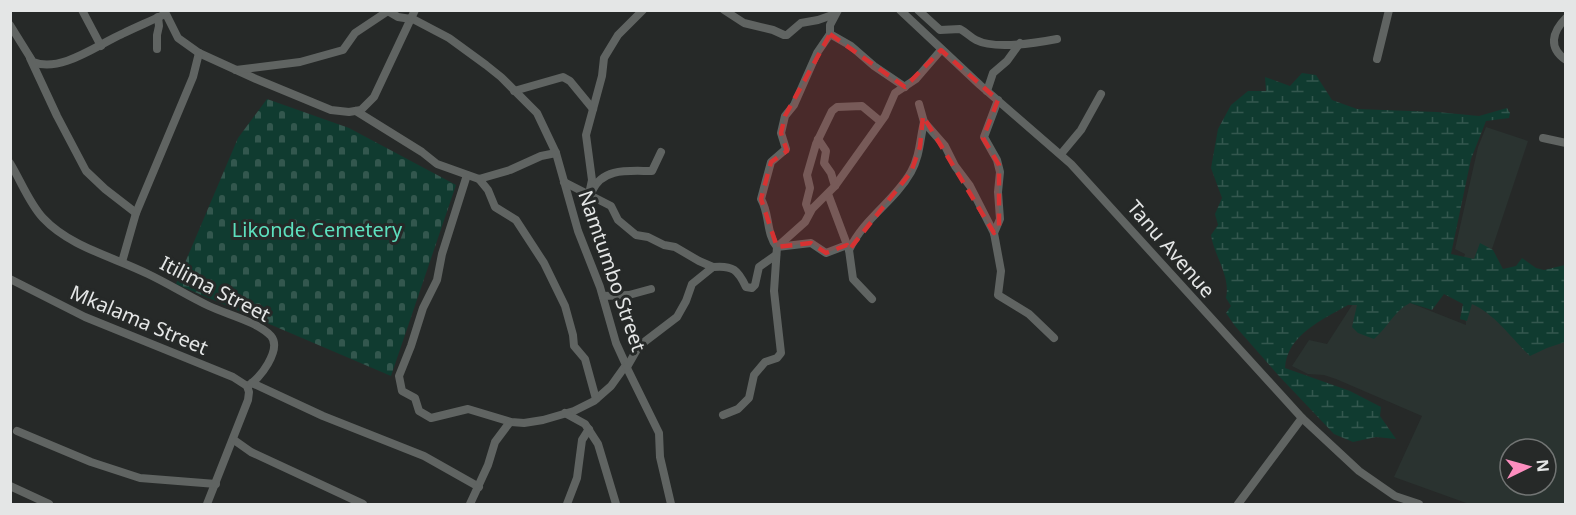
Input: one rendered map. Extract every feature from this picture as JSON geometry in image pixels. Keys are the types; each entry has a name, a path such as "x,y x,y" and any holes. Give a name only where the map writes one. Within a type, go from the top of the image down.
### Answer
{"street":[{"path":"81,10 101,46"},
{"path":"590,195 592,180 586,135 606,54 618,35 643,10"},
{"path":"724,10 744,23 784,35 801,23 818,20 836,12"},
{"name":"Tanu Avenue","path":"900,10 941,50 1061,154 1099,192 1302,418 1359,471 1395,496 1419,504"},
{"path":"918,10 940,30 960,28 976,40 987,44 1057,39"},
{"path":"1377,59 1389,10"},
{"path":"236,70 300,62 343,50 355,33 387,11"},
{"name":"Namtumbo Street","path":"387,11 398,17 412,16 465,50 501,77 537,113 556,153 616,343 627,367 610,386 586,406 534,422 510,422 468,409 431,418 419,411 415,398 402,391 399,376 423,308 437,280 467,176"},
{"path":"723,416 738,409 749,398 754,375 765,362 781,354 774,291 777,251 772,240 765,205 761,200 771,162 786,149 781,133 785,116 794,105 817,53 830,34 836,12"},
{"path":"30,58 36,63 53,64 101,46 162,14"},
{"path":"157,49 157,33 162,14"},
{"path":"162,14 178,38 199,53 331,110 343,112 356,111 365,107 374,97 412,16"},
{"path":"1566,18 1555,31 1553,40 1558,55 1566,60"},
{"path":"10,25 30,58 86,171 136,213"},
{"path":"830,34 851,45 874,66 905,87"},
{"path":"987,91 993,74 1007,61 1020,43"},
{"path":"564,182 611,206 618,220 634,234 671,246 713,267 734,269 741,274 746,287 752,288 755,285 759,267 805,222 809,212 835,186 880,121 894,93 921,74 941,50"},
{"path":"122,262 136,213 190,83 199,53"},
{"path":"514,91 562,77 570,81 593,109"},
{"path":"1061,154 1081,130 1101,94"},
{"path":"994,233 1000,219 998,192 1000,172 997,160 984,137 998,100"},
{"path":"777,251 811,243 826,252 848,248 862,227 891,198 911,172 920,147 924,122 919,104"},
{"path":"809,212 806,204 810,188 807,175 818,139 831,113 837,107 864,106 880,121"},
{"path":"356,111 422,152 437,164 479,179 510,170 541,156 556,153"},
{"path":"924,122 945,146 970,186 994,233 1001,271 998,294 1029,314 1054,338"},
{"path":"1543,138 1566,143"},
{"path":"818,139 826,151 824,163 831,173 835,186"},
{"path":"590,195 596,183 608,175 626,171 652,171 661,152"},
{"name":"Itilima Street","path":"10,163 37,211 51,226 76,242 254,325 269,335 274,342 273,352 262,374 250,388"},
{"path":"479,179 488,190 495,207 518,222 543,263 565,306 574,346 584,358 596,399"},
{"path":"570,203 579,188"},
{"path":"828,194 848,248 853,279 872,299"},
{"path":"671,504 660,457 658,433 627,367 639,346 676,317 686,302 692,284 713,267"},
{"name":"Mkalama Street","path":"10,279 86,317 233,377 250,388 424,456 479,487"},
{"path":"603,296 628,295 651,289"},
{"path":"207,504 234,440 250,388"},
{"path":"565,413 589,429 598,444 616,504"},
{"path":"1238,504 1302,418"},
{"path":"470,504 479,487 495,442 510,422"},
{"path":"567,504 577,478 582,440 589,429"},
{"path":"17,431 91,462 140,478 216,484"},
{"path":"234,440 251,452 363,504"},
{"path":"10,486 49,504"}],"highlighted area":[{"path":"830,34 905,87 941,50 998,100 983,138 999,165 999,226 994,233 923,116 920,147 911,172 849,250 847,245 826,253 811,243 777,247 761,199 771,162 787,151 781,133 785,116"}],"shaded area":[{"path":"1486,127 1528,141 1488,261 1565,323 1565,504 1469,504 1394,477 1422,416 1336,379 1324,375 1308,374 1292,366 1309,340 1327,344 1365,285 1466,325 1464,300 1457,280 1465,254 1455,249 1478,147"}],"green space":[{"path":"1302,73 1316,75 1332,100 1357,109 1479,116 1507,108 1510,113 1509,118 1486,121 1471,159 1451,254 1474,259 1480,243 1493,250 1503,269 1516,266 1522,258 1536,268 1544,270 1565,265 1565,342 1530,356 1496,320 1480,308 1472,304 1467,321 1460,319 1463,304 1444,294 1432,310 1410,303 1404,306 1374,339 1358,333 1352,327 1357,305 1348,305 1317,323 1299,338 1287,356 1285,368 1350,391 1381,407 1380,416 1396,439 1376,437 1353,442 1334,434 1279,376 1226,313 1231,306 1226,298 1226,282 1211,235 1218,225 1215,214 1222,198 1211,168 1218,129 1231,105 1248,91 1266,91 1265,77 1290,86"},
{"name":"Likonde Cemetery","path":"267,99 349,128 456,185 391,376 176,284 238,138"}]}
